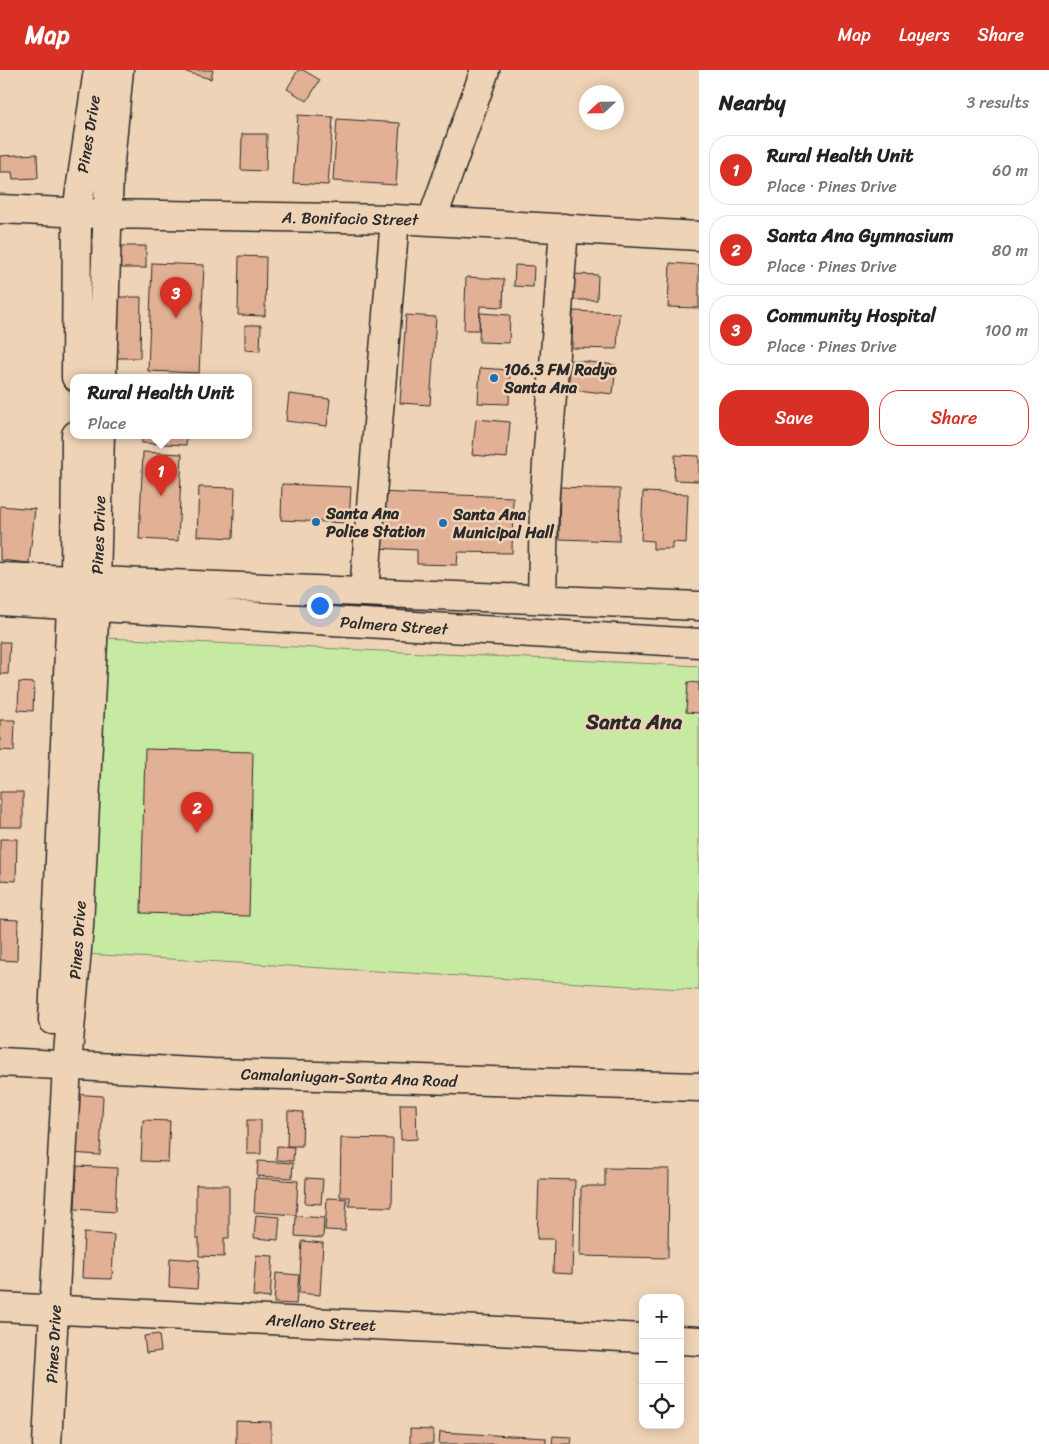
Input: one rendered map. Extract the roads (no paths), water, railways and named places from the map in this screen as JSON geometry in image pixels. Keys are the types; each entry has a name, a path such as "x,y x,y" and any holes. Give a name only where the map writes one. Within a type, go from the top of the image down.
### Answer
{"street":[{"name":"Pines Drive","path":"76,374 77,211 98,70"},
{"name":"Pines Drive","path":"102,374 109,172 119,70"},
{"path":"432,220 485,70"},
{"name":"A. Bonifacio Street","path":"0,209 77,211 107,214 432,220 699,236"},
{"path":"364,591 395,219"},
{"path":"542,599 544,506 564,228"},
{"name":"Pines Drive","path":"30,1444 45,1309 59,1064 79,926 84,593 76,439"},
{"name":"Pines Drive","path":"84,593 100,439"},
{"name":"Palmera Street","path":"0,578 84,593 453,629 699,643"},
{"name":"Palmera Street","path":"0,601 84,593 364,591 699,606"},
{"path":"453,629 456,595"},
{"name":"Camalaniugan-Santa Ana Road","path":"0,1062 222,1073 699,1087"},
{"name":"Arellano Street","path":"0,1307 639,1338"},
{"name":"Pines Drive","path":"45,1309 47,1444"},
{"path":"684,1340 699,1341"}],"place":[{"name":"Community Hospital","path":"176,318"},
{"name":"106.3 FM Radyo Santa Ana","path":"494,378"},
{"name":"Rural Health Unit","path":"161,496"},
{"name":"Santa Ana Police Station","path":"316,522"},
{"name":"Santa Ana Municipal Hall","path":"443,523"},
{"name":"Santa Ana Gymnasium","path":"197,833"}],"district":[{"name":"Santa Ana","path":"634,722"}]}
